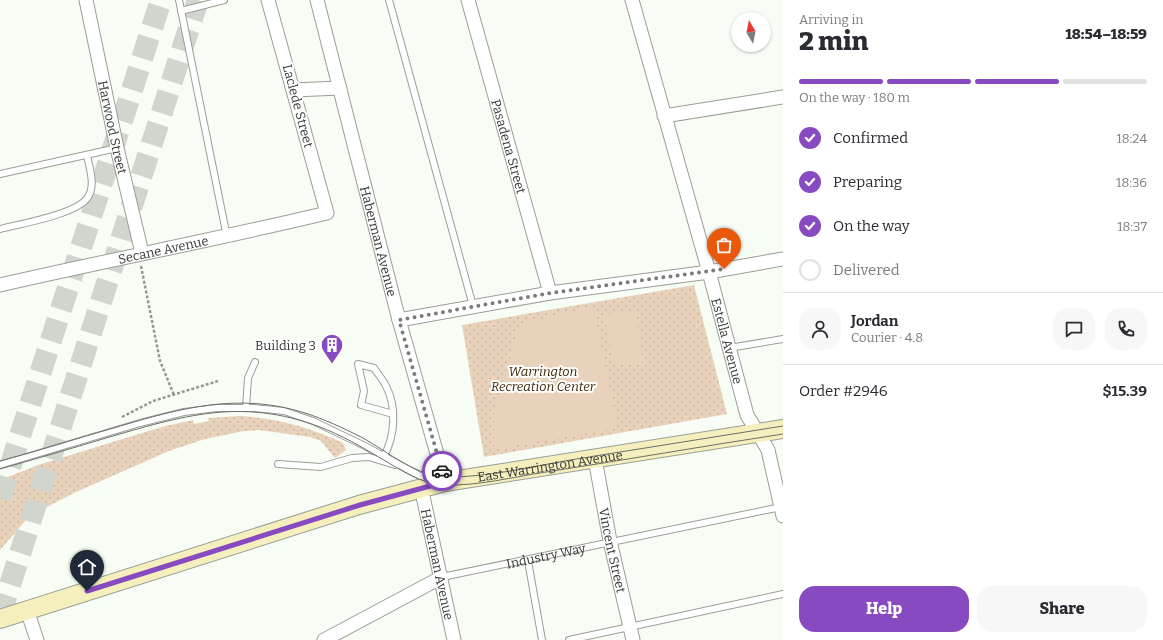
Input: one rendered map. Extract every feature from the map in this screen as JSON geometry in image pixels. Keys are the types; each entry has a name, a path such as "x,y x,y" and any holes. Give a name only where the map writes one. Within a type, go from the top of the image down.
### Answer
{"main road":[{"name":"East Warrington Avenue","path":"0,619 421,487 783,429"}],"street":[{"name":"Harwood Street","path":"86,0 117,148 142,253"},
{"name":"Laclede Street","path":"268,0 327,213"},
{"name":"Haberman Avenue","path":"317,0 399,320 445,482"},
{"name":"Pasadena Street","path":"468,0 550,293"},
{"name":"Estella Avenue","path":"632,0 709,272 747,415 768,450 782,511"},
{"path":"293,90 340,88"},
{"path":"664,116 783,97"},
{"name":"Secane Avenue","path":"0,284 142,253 226,237 327,213"},
{"path":"399,320 550,293 709,272 783,259"},
{"name":"Vincent Street","path":"595,459 610,541 633,640"},
{"name":"Haberman Avenue","path":"421,487 442,577 454,640"},
{"name":"Industry Way","path":"324,640 442,577"},
{"path":"27,610 37,640"}],"lane":[{"path":"178,0 226,237"},
{"path":"181,11 224,0"},
{"path":"390,0 473,306"},
{"path":"0,174 117,148"},
{"path":"0,229 51,217 76,207 88,197 92,184 87,155"},
{"path":"729,348 783,339"},
{"path":"246,408 248,378 255,362"},
{"path":"384,456 393,436 393,414 387,387 374,368 358,364 364,391 361,405 393,414"},
{"path":"0,465 140,423 184,412 217,408 246,408 284,411 306,419 384,456 420,476 445,482"},
{"path":"278,464 321,467 352,458 369,458 402,466"},
{"name":"Industry Way","path":"442,577 528,561 610,541 782,511"},
{"path":"528,561 542,640"},
{"path":"569,640 783,594"}],"path":[{"path":"142,273 160,361 174,395"},
{"path":"120,418 153,401 218,382"}],"green space":[{"name":"Warrington Recreation Center","path":"694,285 727,414 484,457 462,325"},
{"path":"593,306 618,428 494,449 494,414 520,324"},
{"path":"636,311 643,362 614,366 604,315"},
{"path":"239,416 279,421 318,432 343,443 346,450 335,458 321,441 310,437 259,430 244,431 205,439 169,451 76,492 39,511 26,520 0,550 0,480 38,465 165,426 193,420 194,424 209,421 208,418"}],"tunnel":[{"path":"0,498 161,0"},
{"path":"0,616 198,0"}],"tram line":[{"path":"0,461 164,414 210,405 233,403 281,407 312,415 361,437 403,463 425,473 449,477 464,477 494,473 783,426"},
{"path":"0,469 160,423 186,417 238,411 264,413 291,418 320,427 367,450 412,476 428,482 445,485 496,481 783,434"}],"way so far":[{"path":"442,471 399,320 550,293 724,269"}],"place":[{"name":"Building 3","path":"332,364"}],"route":[{"path":"87,591 360,505 421,487 445,482 442,471"}]}
